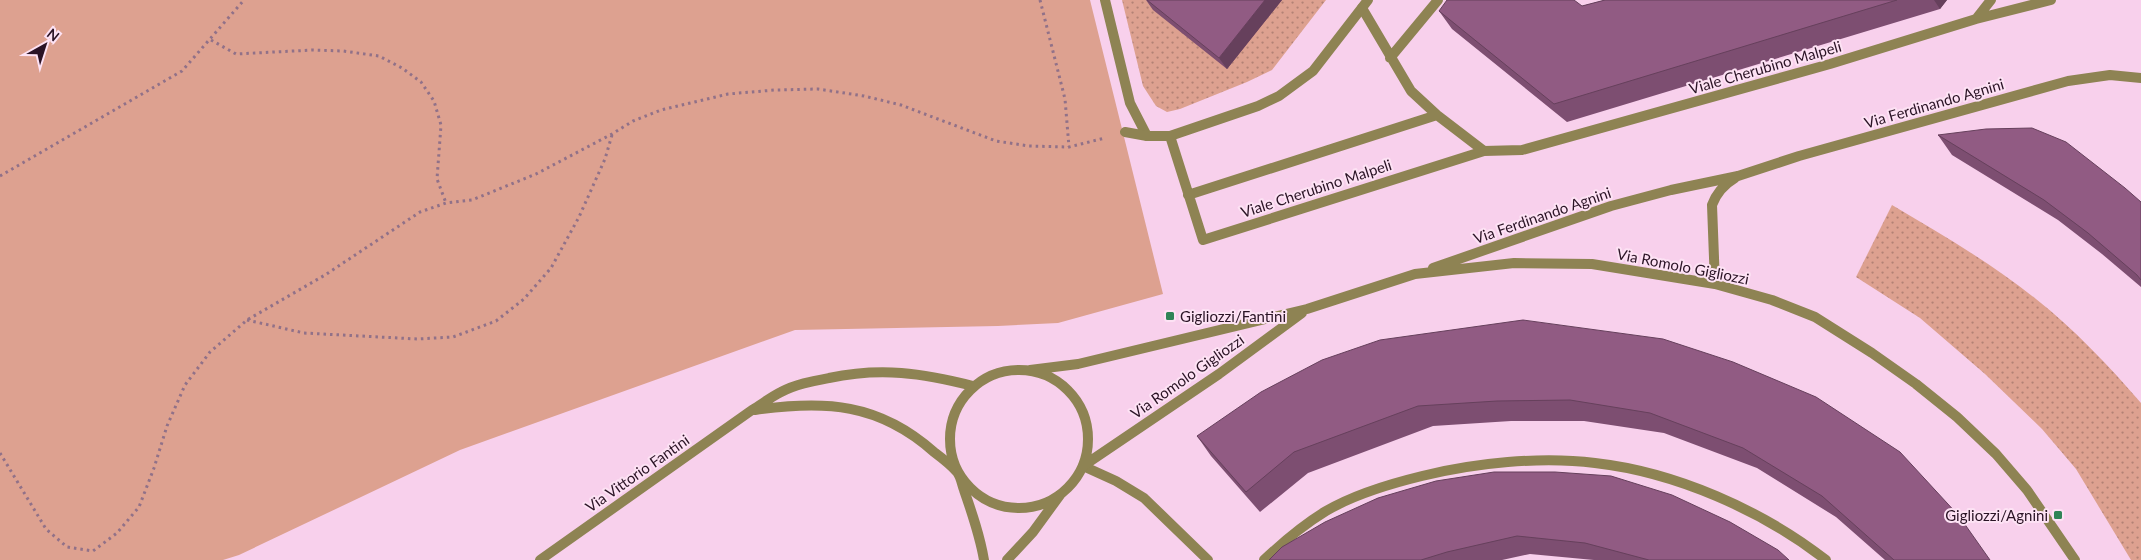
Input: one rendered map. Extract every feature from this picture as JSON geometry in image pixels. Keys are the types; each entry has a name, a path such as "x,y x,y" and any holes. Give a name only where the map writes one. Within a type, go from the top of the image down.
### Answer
{"street":[{"path":"1105,0 1130,103 1147,136"},
{"path":"1390,58 1438,0"},
{"path":"1976,19 1991,0"},
{"name":"Viale Cherubino Malpeli","path":"1170,136 1203,240 1484,151 1522,150 1830,64 1976,19 2051,0"},
{"path":"1125,132 1147,136 1170,136 1258,106 1292,88 1319,64 1365,4 1390,58 1411,91 1437,115 1484,151"},
{"name":"Via Ferdinando Agnini","path":"1415,274 1611,206 1671,190 1738,176 1799,156 2078,78 2110,75 2141,78"},
{"path":"1188,195 1437,115"},
{"name":"Via Ferdinando Agnini","path":"1715,284 1712,205 1723,188 1738,176"},
{"name":"Via Romolo Gigliozzi","path":"1030,370 1078,364 1307,309 1415,274 1514,263 1592,264 1715,284 1772,300 1815,317 1872,353 1916,384 1958,417 1996,454 2027,490 2075,560"},
{"name":"Via Romolo Gigliozzi","path":"1083,466 1219,374 1307,309"},
{"path":"984,560 975,520 950,451 950,427 958,404 973,386 997,373 1010,370 1030,370 1050,376 1067,389 1080,405 1087,425 1088,446 1083,466 1074,482 1007,560"},
{"name":"Via Vittorio Fantini","path":"540,560 752,410 781,392 796,386 854,373 883,371 933,376 973,386"},
{"name":"Via Vittorio Fantini","path":"752,410 821,404 865,412 912,435 958,473"},
{"path":"1264,560 1307,524 1349,499 1398,482 1447,470 1520,462 1594,463 1664,478 1694,488 1752,513 1782,530 1826,560"},
{"path":"1083,466 1116,481 1144,498 1208,560"},
{"path":"958,473 973,491 994,504 1017,509 1040,505 1061,495"}],"path":[{"path":"0,176 182,71 244,0"},
{"path":"1040,0 1066,99 1069,147"},
{"path":"211,40 236,54 305,50 343,51 379,56 402,68 421,82 434,101 441,125 437,179 446,203"},
{"path":"0,453 46,528 67,547 94,550 117,533 139,506 154,468 167,426 185,385 210,352 247,320 325,275 420,212 446,203 472,200 536,174 633,121 661,110 728,94 818,89 864,96 901,105 996,142 1029,146 1069,147 1125,132"},
{"path":"247,320 304,333 416,339 453,337 496,321 524,300 551,268 579,217 605,159 612,134"}],"shaded area":[{"path":"0,0 1090,0 1163,294 1058,323 795,330 460,450 239,555 223,560 0,560"},
{"path":"1122,0 1326,0 1272,70 1180,109 1167,112 1156,106 1143,86"},
{"path":"1892,205 1984,261 2036,299 2091,348 2141,403 2141,560 2131,560 2076,469 2042,429 1985,374 1920,318 1856,277"}],"building":[{"path":"1147,0 1265,0 1219,58"},
{"path":"1447,0 1574,0 1582,6 1605,0 1897,0 1554,104 1439,11"},
{"path":"2032,128 2066,142 2141,202 2141,280 2088,233 2044,200 1938,135 1986,129"},
{"path":"1523,320 1663,339 1733,362 1816,397 1900,452 1959,516 1990,560 1894,560 1822,496 1743,448 1650,413 1570,400 1497,401 1418,406 1294,452 1246,492 1197,436 1261,392 1322,360 1380,340"},
{"path":"1494,472 1555,472 1611,476 1672,495 1730,522 1778,550 1789,560 1649,560 1585,543 1517,536 1421,560 1269,560 1282,547 1325,522 1378,498 1436,481"}],"place":[{"name":"Gigliozzi/Fantini","path":"1170,316"},
{"name":"Gigliozzi/Agnini","path":"2058,515"}]}
